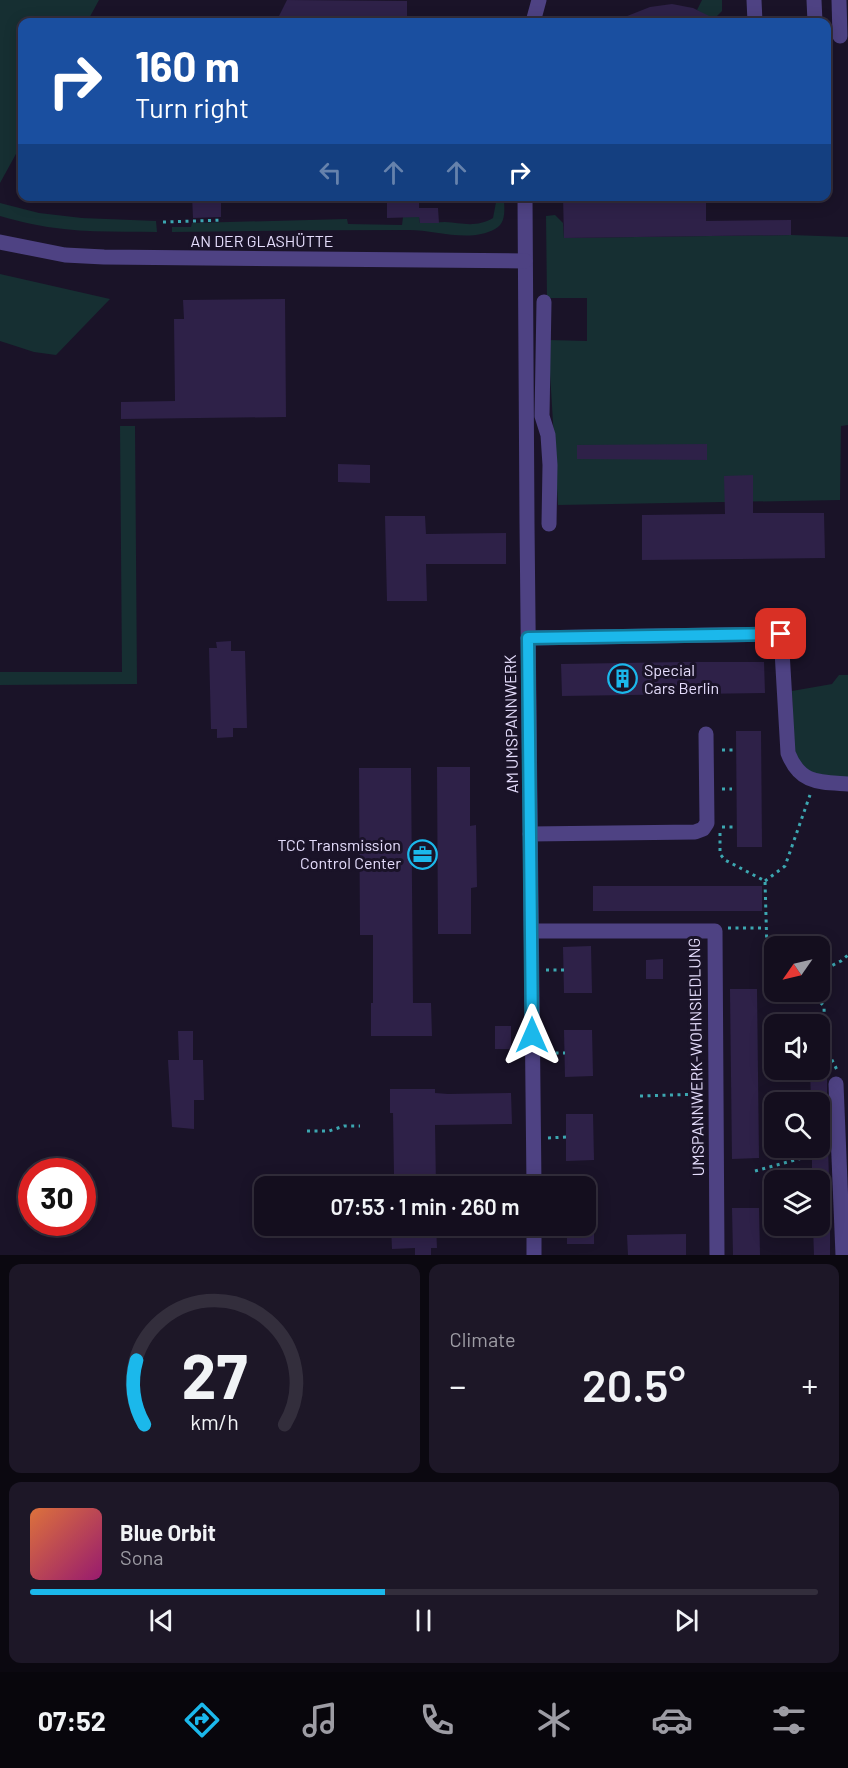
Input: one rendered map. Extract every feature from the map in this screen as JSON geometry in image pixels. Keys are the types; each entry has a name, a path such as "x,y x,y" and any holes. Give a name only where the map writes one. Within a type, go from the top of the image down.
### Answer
{"street":[{"path":"534,18 539,0"},
{"path":"754,0 755,18"},
{"path":"814,0 815,18"},
{"path":"838,36 839,0"},
{"name":"AM UMSPANNWERK","path":"525,201 534,1176"},
{"name":"AN DER GLASHÜTTE","path":"0,242 65,255 104,257 525,261"},
{"path":"543,302 542,416 548,435 550,465 549,524"},
{"path":"528,638 781,634 788,753 792,765 814,782 848,784"},
{"path":"530,834 695,832 703,829 707,823 706,734"},
{"name":"UMSPANNWERK-WOHNSIEDLUNG","path":"531,931 715,931 717,1255"},
{"path":"836,1084 843,1255"},
{"path":"534,1236 534,1255"}],"path":[{"path":"163,222 224,220"},
{"path":"720,760 721,750 733,750"},
{"path":"765,881 785,866 814,782"},
{"path":"720,798 720,789 732,789"},
{"path":"720,817 720,854 725,860 765,881"},
{"path":"720,827 733,827"},
{"path":"765,881 765,936"},
{"path":"715,931 723,928 765,928"},
{"path":"830,966 848,955"},
{"path":"541,970 564,970"},
{"path":"820,1002 825,1010 825,1046 837,1069 836,1084"},
{"path":"542,1053 565,1053"},
{"path":"640,1096 716,1094"},
{"path":"307,1131 329,1131 344,1126 360,1125"},
{"path":"543,1138 566,1137"},
{"path":"755,1171 806,1157 839,1155"}],"green space":[{"path":"0,0 99,0 89,18 18,18 18,150 0,183"},
{"path":"702,0 722,0 722,11 715,18 710,18 697,10"},
{"path":"496,201 504,201 504,215 499,226 475,235 409,230 172,232 172,227 191,227 192,223 347,219 348,224 402,225 403,217 419,217 420,223 475,224 493,218"},
{"path":"0,203 39,213 82,218 156,221 157,232 87,231 40,226 0,216"},
{"path":"555,215 563,223 564,238 791,235 848,237 848,425 841,426 840,500 558,505 548,340 587,341 587,298 547,298 546,216"},
{"path":"0,274 110,299 56,355 34,352 0,341"},
{"path":"120,426 135,426 137,684 0,685 0,672 122,672"},
{"path":"839,675 848,675 848,781 816,779 794,757 792,691 832,684"}],"building":[{"path":"287,0 407,1 407,18 278,18"},
{"path":"672,4 693,8 713,18 622,18 650,7"},
{"path":"192,201 221,201 221,217 193,218"},
{"path":"387,201 419,201 419,208 438,208 439,223 420,223 419,217 387,218"},
{"path":"563,201 706,201 706,221 791,220 791,235 564,238"},
{"path":"285,299 286,417 121,419 121,402 175,401 174,319 184,319 183,300"},
{"path":"707,444 707,460 577,459 577,445"},
{"path":"338,464 370,465 370,483 338,482"},
{"path":"753,475 753,513 824,513 825,558 642,560 642,515 725,514 724,476"},
{"path":"385,516 425,516 426,534 506,533 506,564 426,564 427,601 387,601"},
{"path":"231,641 231,651 245,651 247,728 233,728 233,737 217,738 217,729 211,729 209,648 217,648 216,642"},
{"name":"Special Cars Berlin","path":"764,662 765,693 562,696 561,664"},
{"path":"736,731 761,731 762,847 737,847"},
{"path":"437,767 470,767 470,826 476,825 477,887 471,888 471,934 438,934"},
{"path":"359,768 411,768 413,1003 431,1003 432,1036 371,1036 373,935 360,935"},
{"path":"593,886 762,886 762,911 593,911"},
{"path":"591,946 592,993 564,993 563,947"},
{"path":"663,959 663,979 646,979 646,960"},
{"path":"730,989 757,989 759,1158 732,1159"},
{"path":"495,1026 511,1026 511,1049 495,1049"},
{"path":"564,1030 592,1030 593,1076 565,1077"},
{"path":"178,1031 193,1031 193,1060 203,1060 204,1100 194,1100 194,1129 172,1127 168,1060 179,1060"},
{"path":"810,1080 827,1080 827,1092 811,1092"},
{"path":"390,1089 435,1089 435,1093 448,1094 511,1093 512,1124 435,1125 436,1176 366,1176 394,1174 393,1113 390,1113"},
{"path":"566,1114 593,1114 594,1160 566,1161"},
{"path":"812,1158 828,1158 829,1170 812,1170"},
{"path":"732,1208 759,1208 760,1255 733,1255"},
{"path":"686,1234 686,1255 628,1255 627,1235"},
{"path":"391,1236 436,1236 437,1248 431,1248 431,1255 415,1255 415,1248 392,1249"},
{"path":"567,1236 594,1236 594,1244 567,1244"},
{"path":"813,1236 830,1236 830,1255 814,1255"}],"place":[{"name":"Special Cars Berlin","path":"623,679"},
{"name":"TCC Transmission Control Center","path":"422,854"}],"route":[{"path":"532,1035 528,638 781,634"}]}
